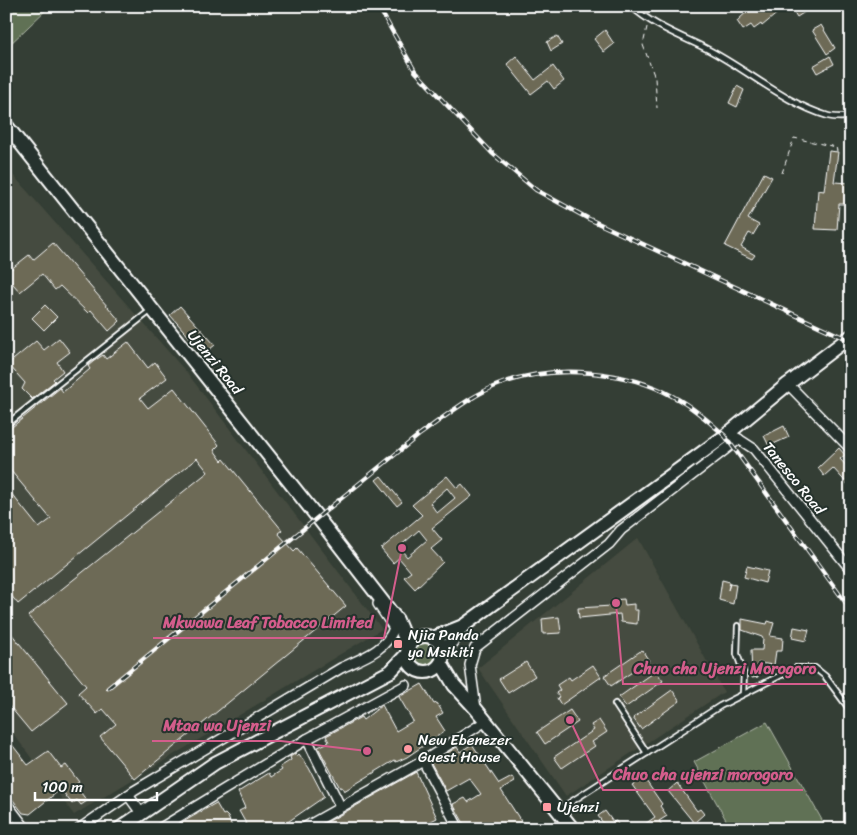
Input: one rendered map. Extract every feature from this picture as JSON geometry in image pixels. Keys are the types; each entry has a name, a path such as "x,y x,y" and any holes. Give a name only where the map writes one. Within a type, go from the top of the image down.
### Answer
{"street":[{"name":"Ujenzi Road","path":"6,126 346,553 397,620"},
{"path":"476,709 470,665 475,648 609,544 621,530 734,436 788,384 851,336"},
{"path":"788,384 851,449"},
{"path":"397,620 420,636 433,638 463,626 734,436"},
{"name":"Tanesco Road","path":"734,436 754,449 851,570"},
{"path":"79,829 128,795 341,668 369,655 389,641 394,628 346,553"},
{"path":"397,620 410,665 454,685"},
{"path":"391,671 435,670 463,626"},
{"path":"119,829 215,763 391,671 420,636"},
{"path":"433,638 440,644 442,658 454,685 486,721 557,812 573,829"},
{"path":"159,829 307,739 406,685"},
{"path":"302,829 423,761 486,721"},
{"path":"307,739 340,806"},
{"path":"423,761 457,828"},
{"path":"128,795 141,813"},
{"path":"6,803 26,829"}],"lane":[{"path":"631,6 678,36 708,50 754,79 798,103 829,116 851,117"},
{"path":"6,425 152,310"},
{"path":"738,626 738,654 744,674 743,693"},
{"path":"557,812 720,706 795,668 816,668 825,676 851,711"},
{"path":"614,704 648,753"}],"path":[{"path":"649,19 643,45 655,78 657,108"},
{"path":"782,173 794,138 836,147 837,151"}],"shaded area":[{"path":"6,167 188,374 382,629 74,815 6,724"},
{"path":"638,538 724,692 566,796 478,668"}],"green space":[{"path":"6,6 50,6 6,48"},
{"path":"424,640 434,644 438,654 434,664 424,668 414,664 410,654 414,644"},
{"path":"767,722 827,829 731,829 694,762"}],"building":[{"path":"753,6 777,6 780,11 762,26 761,24 754,29 751,25 743,30 737,21"},
{"path":"790,6 814,6 797,17"},
{"path":"821,25 835,48 827,54 812,30"},
{"path":"605,30 614,44 604,52 594,39"},
{"path":"557,36 562,44 551,51 547,42"},
{"path":"516,56 535,80 553,66 564,81 554,89 548,81 531,94 507,64"},
{"path":"830,56 834,64 817,73 813,66"},
{"path":"737,86 744,90 737,107 729,103"},
{"path":"829,151 838,152 834,182 851,183 850,204 839,204 837,230 815,229 818,190 824,191"},
{"path":"764,173 772,177 748,219 759,225 753,235 749,233 741,247 755,255 752,259 725,246"},
{"path":"53,243 120,321 109,331 91,310 88,313 60,286 55,290 42,274 20,292 6,276 6,273 29,255 33,260"},
{"path":"45,305 57,317 44,330 32,318"},
{"path":"180,306 215,345 204,354 170,315"},
{"path":"59,338 70,352 57,362 63,371 53,379 55,381 32,399 22,389 25,383 8,364 36,341 44,350"},
{"path":"128,342 148,368 155,362 167,378 140,398 148,408 174,388 219,445 214,450 222,461 224,459 282,530 278,533 294,551 297,548 346,606 135,779 100,737 116,724 103,709 97,714 78,693 86,686 28,616 208,472 197,458 18,604 6,589 6,487 39,528 51,519 6,465 6,436 9,434 7,431 60,388 63,392 90,369 88,366 94,361 103,355 106,359"},
{"path":"784,426 789,437 769,446 764,436"},
{"path":"839,448 845,455 840,459 851,471 851,488 833,468 824,476 818,468"},
{"path":"381,476 402,502 397,506 376,480"},
{"path":"447,476 457,488 462,484 472,496 432,528 442,540 431,549 443,562 415,589 404,577 411,572 399,558 393,563 381,549 422,515 412,505","holes":["447,488 455,498 437,513 430,503","419,530 427,540 407,557 399,547"]},
{"path":"747,566 768,571 765,583 744,577"},
{"path":"722,580 730,582 728,590 730,584 736,585 733,604 719,600"},
{"path":"624,599 625,605 634,604 634,610 638,610 637,624 621,622 620,614 579,618 578,608 612,606 612,600"},
{"path":"559,617 561,633 543,634 542,619"},
{"path":"742,619 767,624 768,621 774,623 770,636 783,638 782,651 776,651 774,665 758,663 758,677 752,678 751,650 762,650 763,639 742,630"},
{"path":"794,627 809,630 806,641 792,638"},
{"path":"10,632 68,703 31,732 6,702 6,635"},
{"path":"642,650 649,661 611,686 604,676"},
{"path":"526,662 535,676 508,693 499,679"},
{"path":"593,665 601,677 561,705 556,693 560,690 557,685 569,677 571,680"},
{"path":"656,671 663,681 626,707 619,697"},
{"path":"422,684 434,704 437,703 443,713 436,717 445,731 407,757 396,762 395,760 344,791 342,787 340,788 318,747 329,742 326,736 361,717 363,720 382,705 396,731 413,721 399,697"},
{"path":"672,690 680,701 641,729 633,718"},
{"path":"570,710 578,722 545,744 537,732"},
{"path":"599,720 607,732 592,742 595,746 562,768 554,757 594,730 591,725"},
{"path":"10,742 28,765 48,751 61,768 66,765 79,782 75,785 87,801 81,805 77,800 72,804 61,789 30,814 23,813 6,791 6,744"},
{"path":"472,744 499,784 512,777 515,782 501,790 526,829 481,829 478,825 467,829 453,804 465,798 468,802 481,794 469,778 446,791 431,763 457,747 460,752"},
{"path":"296,753 297,756 299,754 309,768 324,797 279,828 277,825 270,829 260,829 258,826 249,829 239,811 245,808 238,792 269,773 271,777 282,770 280,767 291,760 290,757"},
{"path":"416,772 437,818 416,829 315,829"},
{"path":"644,778 662,804 660,806 667,816 659,821 662,825 657,829 638,829 655,817 632,785"},
{"path":"677,783 697,811 700,809 704,814 694,823 668,791"},
{"path":"216,803 223,815 225,814 228,817 233,829 171,829"},
{"path":"605,811 613,822 616,821 621,829 603,829 606,827 598,816"}],"railway":[{"path":"378,6 415,71 492,153 536,190 589,219 851,341"},
{"path":"108,688 419,435 449,413 470,399 503,383 545,373 590,373 635,381 674,397 701,415 725,436 851,610"}],"place":[{"name":"Mkwawa Leaf Tobacco Limited","path":"402,548"},
{"name":"Chuo cha Ujenzi Morogoro","path":"616,603"},
{"name":"Njia Panda ya Msikiti","path":"398,644"},
{"name":"Chuo cha ujenzi morogoro","path":"570,720"},
{"name":"New Ebenezer Guest House","path":"408,749"},
{"name":"Mtaa wa Ujenzi","path":"367,751"},
{"name":"Ujenzi","path":"547,807"}]}
